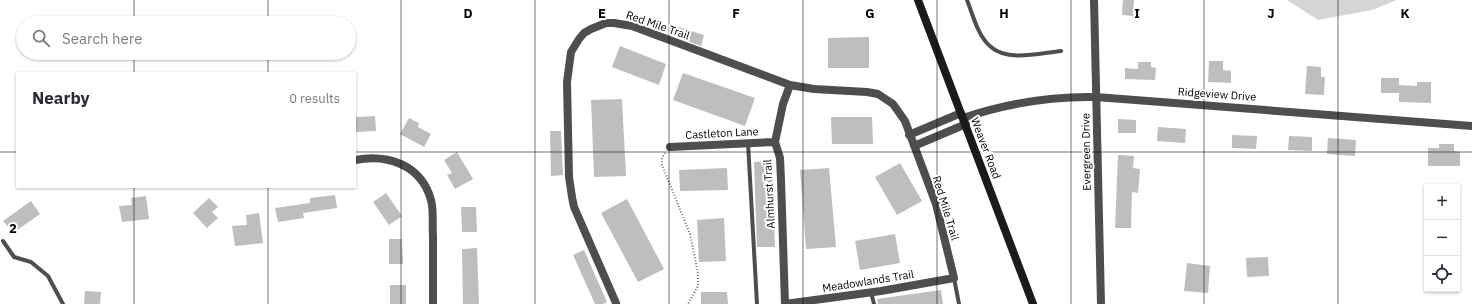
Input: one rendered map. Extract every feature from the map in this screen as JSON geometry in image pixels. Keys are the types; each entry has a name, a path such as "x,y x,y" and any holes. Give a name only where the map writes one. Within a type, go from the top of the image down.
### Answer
{"main road":[{"name":"Weaver Road","path":"918,0 1033,304"}],"street":[{"name":"Evergreen Drive","path":"1094,0 1101,304"},
{"name":"Red Mile Trail","path":"616,303 574,207 569,177 567,82 569,58 579,38 591,29 606,23 632,26 790,85 878,94 893,104 901,113 936,204 954,278"},
{"name":"Almhurst Trail","path":"784,304 780,158 775,142 783,104 790,85"},
{"name":"Ridgeview Drive","path":"963,118 1015,103 1066,97 1096,97 1472,126"},
{"path":"909,135 963,118"},
{"path":"914,146 963,118"},
{"name":"Castleton Lane","path":"670,147 775,142"},
{"path":"356,160 375,157 395,161 413,172 426,187 432,206 433,304"},
{"name":"Meadowlands Trail","path":"784,304 872,292 954,278"}],"lane":[{"path":"967,0 979,31 990,47 1010,55 1060,52"},
{"path":"748,143 757,304"},
{"path":"3,241 14,257 31,262 48,276 63,304"},
{"path":"954,278 959,304"},
{"path":"872,292 874,304"}],"path":[{"path":"670,147 662,158 662,165 690,234 698,273 698,286 688,304"}],"shaded area":[{"path":"1287,0 1397,0 1372,10 1318,20"}],"building":[{"path":"1123,0 1134,0 1133,16 1122,15"},
{"path":"672,25 704,35 701,46 668,34"},
{"path":"869,37 869,68 828,68 828,38"},
{"path":"620,46 666,64 659,85 612,67"},
{"path":"1209,61 1223,61 1223,70 1231,71 1231,83 1208,82"},
{"path":"1138,62 1151,62 1151,67 1156,68 1155,80 1125,79 1125,68 1138,69"},
{"path":"1307,66 1321,67 1321,77 1325,77 1324,95 1305,94"},
{"path":"683,73 755,98 745,126 673,100"},
{"path":"1381,78 1399,78 1399,85 1417,86 1417,82 1431,82 1431,103 1399,102 1399,93 1381,93"},
{"path":"622,99 626,176 594,177 591,100"},
{"path":"375,116 376,131 356,132 356,117"},
{"path":"831,117 872,117 873,144 832,144"},
{"path":"409,118 419,123 418,127 431,134 424,147 400,134"},
{"path":"1118,119 1136,120 1136,133 1118,133"},
{"path":"1158,127 1186,129 1185,143 1157,141"},
{"path":"550,131 561,131 563,175 551,176"},
{"path":"1232,135 1257,136 1256,149 1232,148"},
{"path":"1289,136 1312,137 1312,151 1288,150"},
{"path":"1328,138 1356,140 1355,156 1327,154"},
{"path":"1439,144 1454,144 1454,151 1460,152 1460,166 1428,166 1428,148 1439,148"},
{"path":"457,152 473,179 455,189 447,175 452,173 444,160"},
{"path":"1118,155 1134,156 1133,168 1140,169 1138,193 1132,192 1131,228 1115,228"},
{"path":"772,161 775,247 757,247 754,162"},
{"path":"900,163 922,201 897,215 875,177"},
{"path":"727,168 728,190 680,191 679,170"},
{"path":"829,168 836,247 806,249 800,170"},
{"path":"386,193 402,216 389,225 373,202"},
{"path":"335,195 337,208 303,213 304,218 278,222 275,208 310,203 310,198"},
{"path":"146,196 149,219 122,222 119,206 132,205 131,198"},
{"path":"209,198 218,207 212,212 218,218 207,228 193,213"},
{"path":"627,199 664,269 638,282 601,213"},
{"path":"31,201 40,214 13,233 3,221"},
{"path":"461,207 476,207 477,232 462,232"},
{"path":"259,213 263,243 235,246 232,226 247,225 246,215"},
{"path":"724,218 726,261 699,262 697,220"},
{"path":"895,234 900,263 860,270 855,241"},
{"path":"389,239 402,239 403,264 389,264"},
{"path":"477,248 479,304 463,304 462,249"},
{"path":"584,250 607,302 603,304 595,304 573,255"},
{"path":"1268,257 1269,276 1247,277 1246,258"},
{"path":"1187,263 1210,266 1208,293 1184,291"},
{"path":"390,285 406,285 406,304 390,304"},
{"path":"941,290 943,304 878,304 877,299"},
{"path":"85,291 101,292 100,304 84,304"},
{"path":"701,292 727,292 728,304 701,304"}]}
